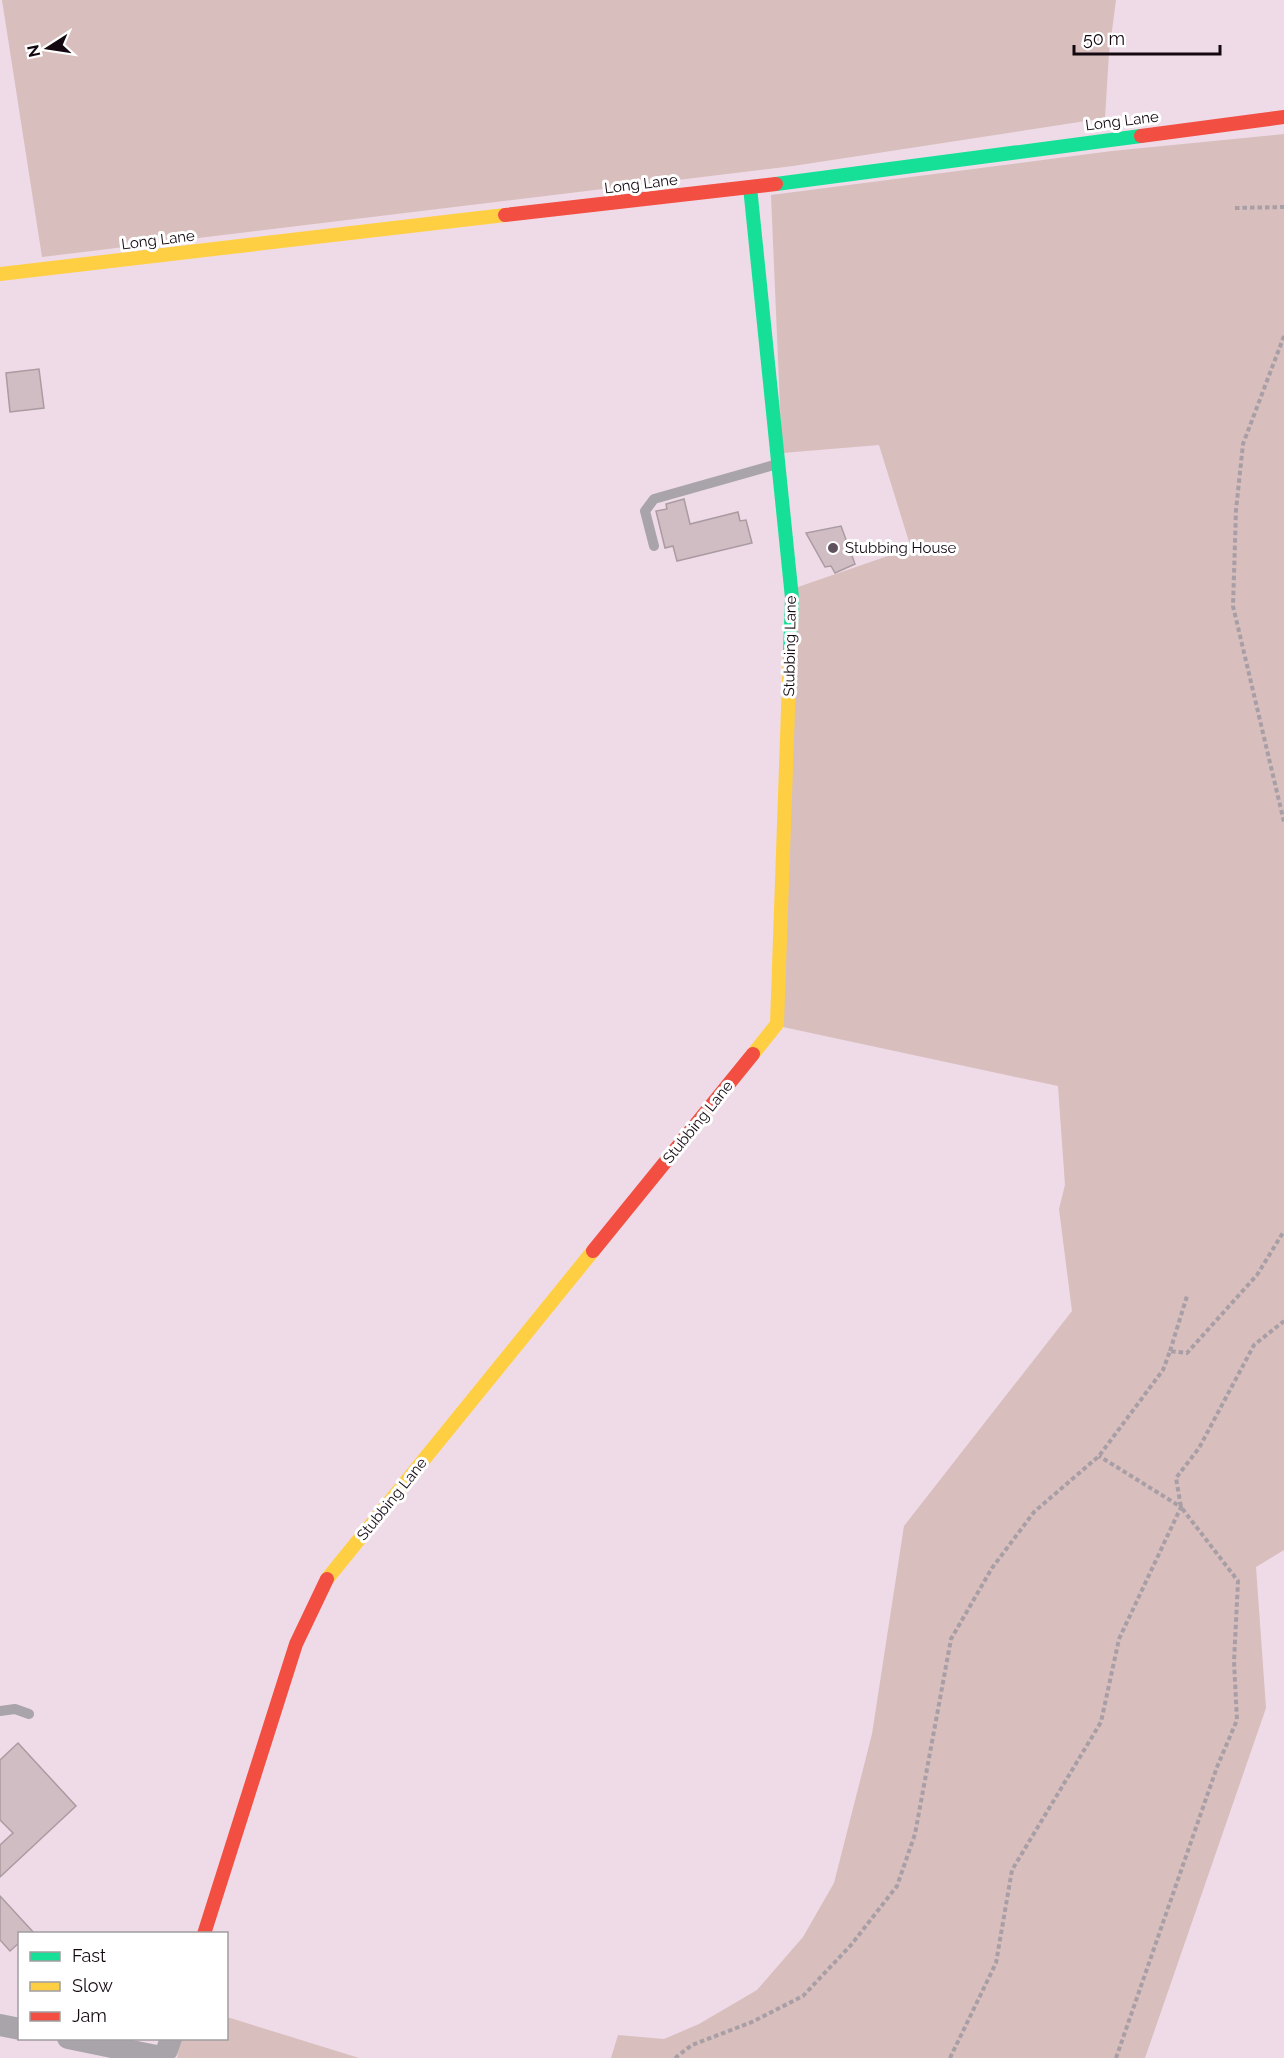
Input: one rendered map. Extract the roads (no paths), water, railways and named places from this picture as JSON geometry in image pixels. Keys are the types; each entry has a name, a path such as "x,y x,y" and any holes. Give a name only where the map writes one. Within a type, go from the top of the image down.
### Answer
{"street":[{"name":"Long Lane","path":"0,274 750,187 1284,117"},
{"name":"Stubbing Lane","path":"205,1932 296,1644 322,1585 777,1024 792,598 750,187"},
{"path":"0,2025 18,2029"},
{"path":"83,2040 164,2051"}],"lane":[{"path":"654,546 645,511 654,499 778,464"},
{"path":"0,1711 15,1708 29,1714"}],"place":[{"name":"Stubbing House","path":"833,548"}]}
